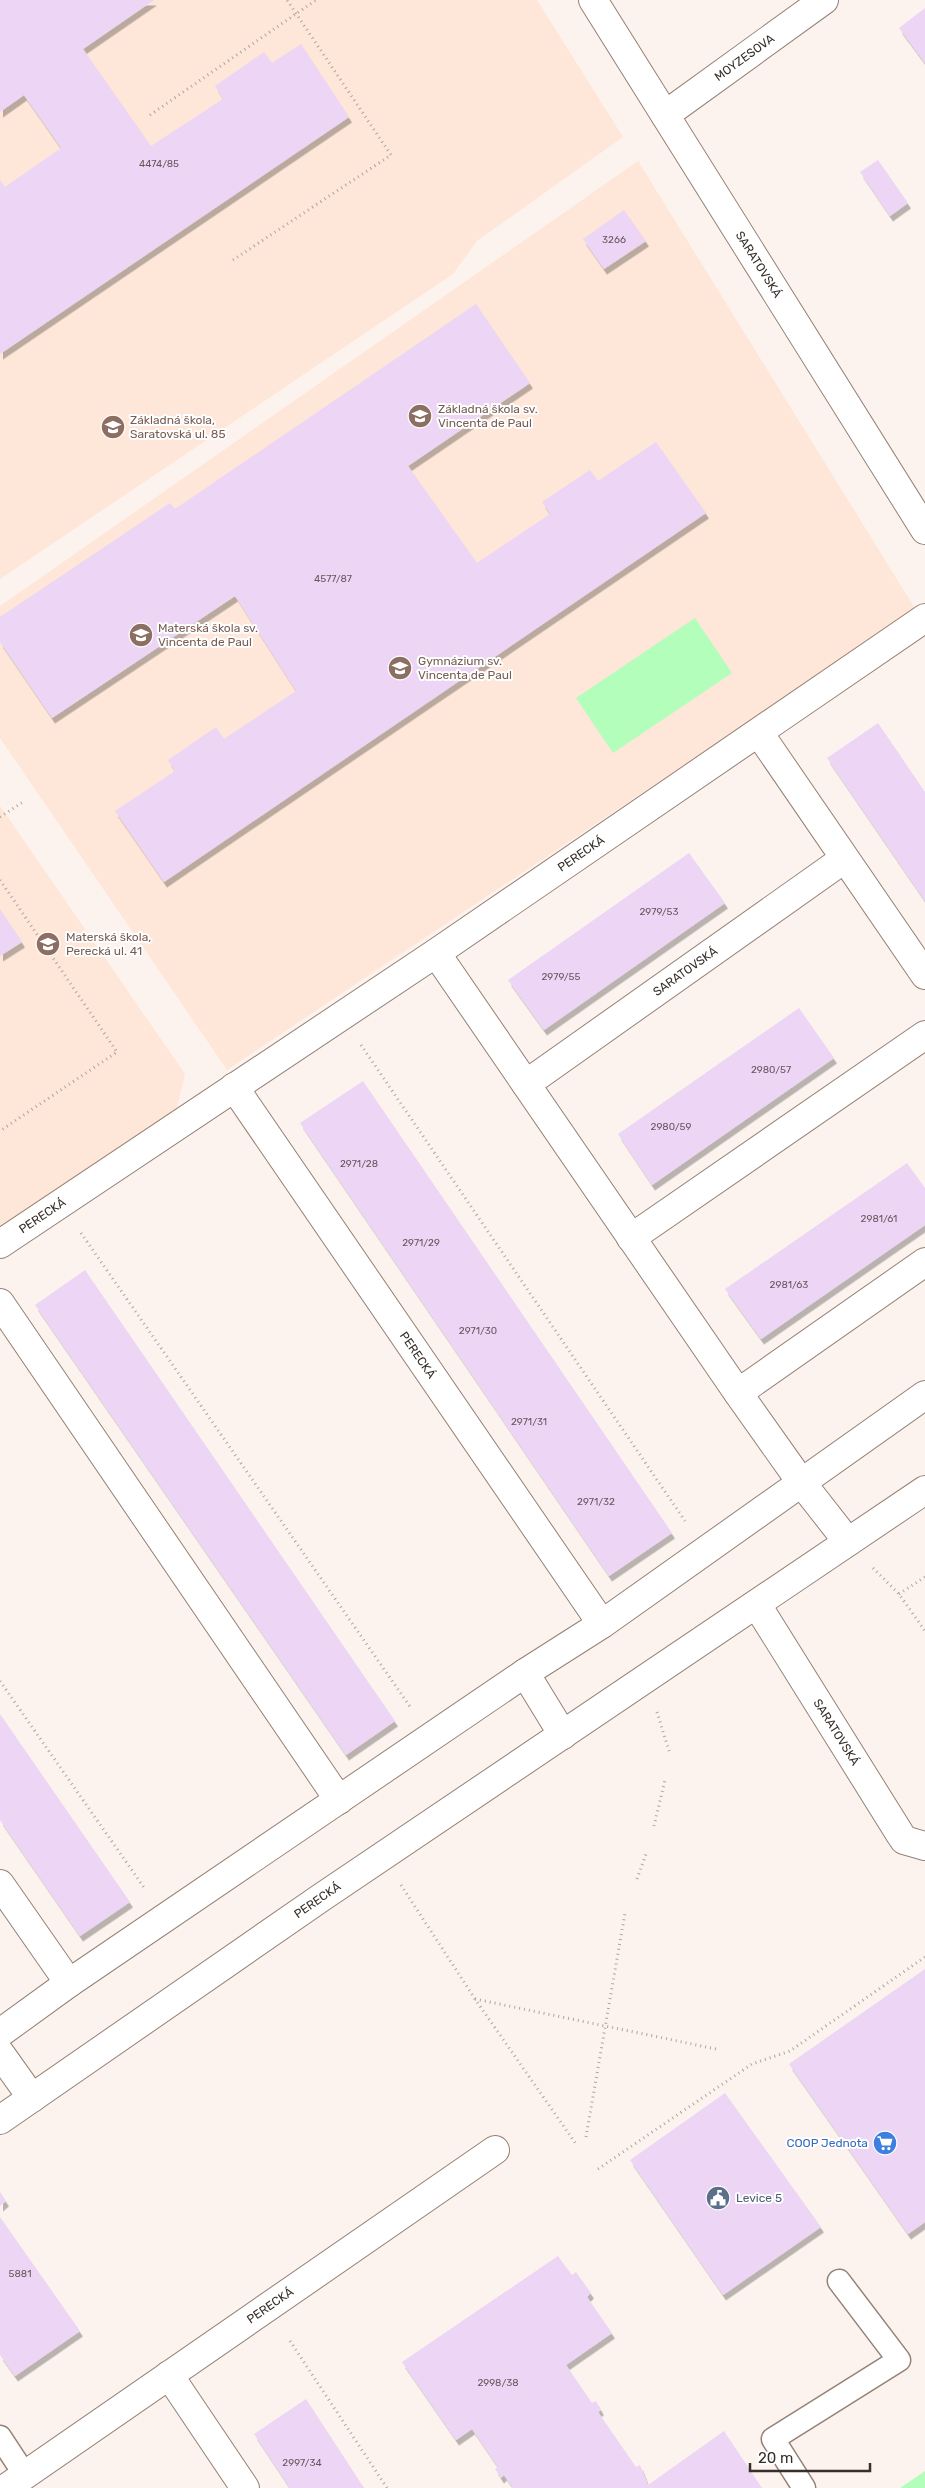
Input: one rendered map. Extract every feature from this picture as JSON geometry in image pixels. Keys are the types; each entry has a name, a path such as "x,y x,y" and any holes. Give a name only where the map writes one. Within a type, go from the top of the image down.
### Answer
{"street":[{"name":"SARATOVSKÁ","path":"593,0 925,530"},
{"name":"MOYZESOVA","path":"664,115 824,0"},
{"name":"PERECKÁ","path":"0,1244 436,953 925,618"},
{"path":"759,733 925,975"},
{"name":"SARATOVSKÁ","path":"526,1084 844,859"},
{"path":"436,953 738,1393 801,1482 848,1542"},
{"path":"631,1238 925,1035"},
{"name":"PERECKÁ","path":"234,1087 602,1624"},
{"path":"738,1393 925,1262"},
{"path":"0,1303 339,1800"},
{"path":"0,2033 69,1982 525,1673 602,1624 925,1394"},
{"path":"757,1606 925,1490"},
{"name":"SARATOVSKÁ","path":"757,1606 904,1840 925,1846"},
{"name":"PERECKÁ","path":"0,2120 174,1998 638,1683 757,1606"},
{"path":"525,1673 563,1735"},
{"path":"0,1884 69,1982"},
{"path":"0,2054 32,2098"},
{"name":"PERECKÁ","path":"16,2481 495,2150"},
{"path":"169,2375 245,2488"}],"lane":[{"path":"804,2488 773,2439 899,2360 839,2281"},
{"path":"0,2437 16,2481"}],"path":[{"path":"232,260 391,155 287,0"},
{"path":"150,115 316,0"},
{"path":"0,817 23,802"},
{"path":"0,880 117,1052 0,1131"},
{"path":"341,1016 705,1550"},
{"path":"61,1204 431,1737"},
{"path":"848,1542 899,1594 925,1631"},
{"path":"899,1594 925,1577"},
{"path":"0,1680 165,1918"},
{"path":"656,1711 670,1754"},
{"path":"654,1826 664,1780"},
{"path":"637,1879 646,1854"},
{"path":"382,1857 475,1999 576,2144"},
{"path":"586,2137 625,1913"},
{"path":"598,2169 752,2064 790,2052 925,1957"},
{"path":"475,1999 716,2050"},
{"path":"290,2341 387,2488"}],"shaded area":[{"name":"Základná škola, Saratovská ul. 85","path":"0,0 537,0 623,137 477,241 453,274 0,579"},
{"path":"638,161 916,610 227,1070 0,738 0,606"},
{"name":"Materská škola, Perecká ul. 41","path":"0,806 185,1074 176,1112 0,1227"}],"green space":[{"path":"695,618 732,673 613,753 576,698"},
{"path":"925,2471 925,2488 900,2488"}],"building":[{"path":"0,0 154,0 83,49 151,146 223,99 215,86 264,52 272,63 301,44 349,117 0,354 0,180 5,187 61,148 24,95 0,112"},
{"path":"925,8 925,63 899,28"},
{"path":"878,160 908,203 890,216 860,172"},
{"path":"624,210 646,241 604,269 583,239"},
{"path":"476,304 530,383 408,466 477,563 550,514 542,502 590,470 598,481 656,442 706,513 164,882 115,811 175,771 168,760 216,727 224,739 296,691 235,596 52,718 0,642 0,617 170,503 175,509"},
{"path":"878,723 925,792 925,901 827,758"},
{"path":"689,853 725,903 544,1030 508,980"},
{"path":"0,909 22,942 0,956"},
{"path":"799,1008 834,1058 652,1185 618,1134"},
{"path":"363,1081 672,1533 609,1576 300,1123"},
{"path":"907,1163 925,1188 925,1225 761,1339 725,1289"},
{"path":"85,1270 395,1721 346,1755 35,1305"},
{"path":"0,1714 130,1902 80,1936 0,1820"},
{"name":"COOP Jednota","path":"925,1969 925,2222 908,2234 789,2064"},
{"path":"725,2093 821,2227 723,2295 630,2160"},
{"path":"0,2192 6,2201 0,2206"},
{"path":"0,2217 80,2331 15,2376 0,2355"},
{"path":"558,2256 572,2275 576,2272 591,2293 587,2297 612,2333 566,2365 592,2403 596,2401 601,2410 598,2412 636,2467 640,2465 648,2485 724,2431 762,2488 513,2488 504,2475 501,2478 495,2469 498,2467 472,2429 456,2440 402,2362"},
{"path":"306,2399 364,2488 290,2488 254,2434"}],"place":[{"name":"Základná škola sv. Vincenta de Paul","path":"420,416"},
{"name":"Základná škola, Saratovská ul. 85","path":"113,427"},
{"name":"Materská škola sv. Vincenta de Paul","path":"141,635"},
{"name":"Gymnázium sv. Vincenta de Paul","path":"400,668"},
{"name":"Materská škola, Perecká ul. 41","path":"48,944"},
{"name":"COOP Jednota","path":"885,2143"},
{"name":"Levice 5","path":"718,2198"}]}
